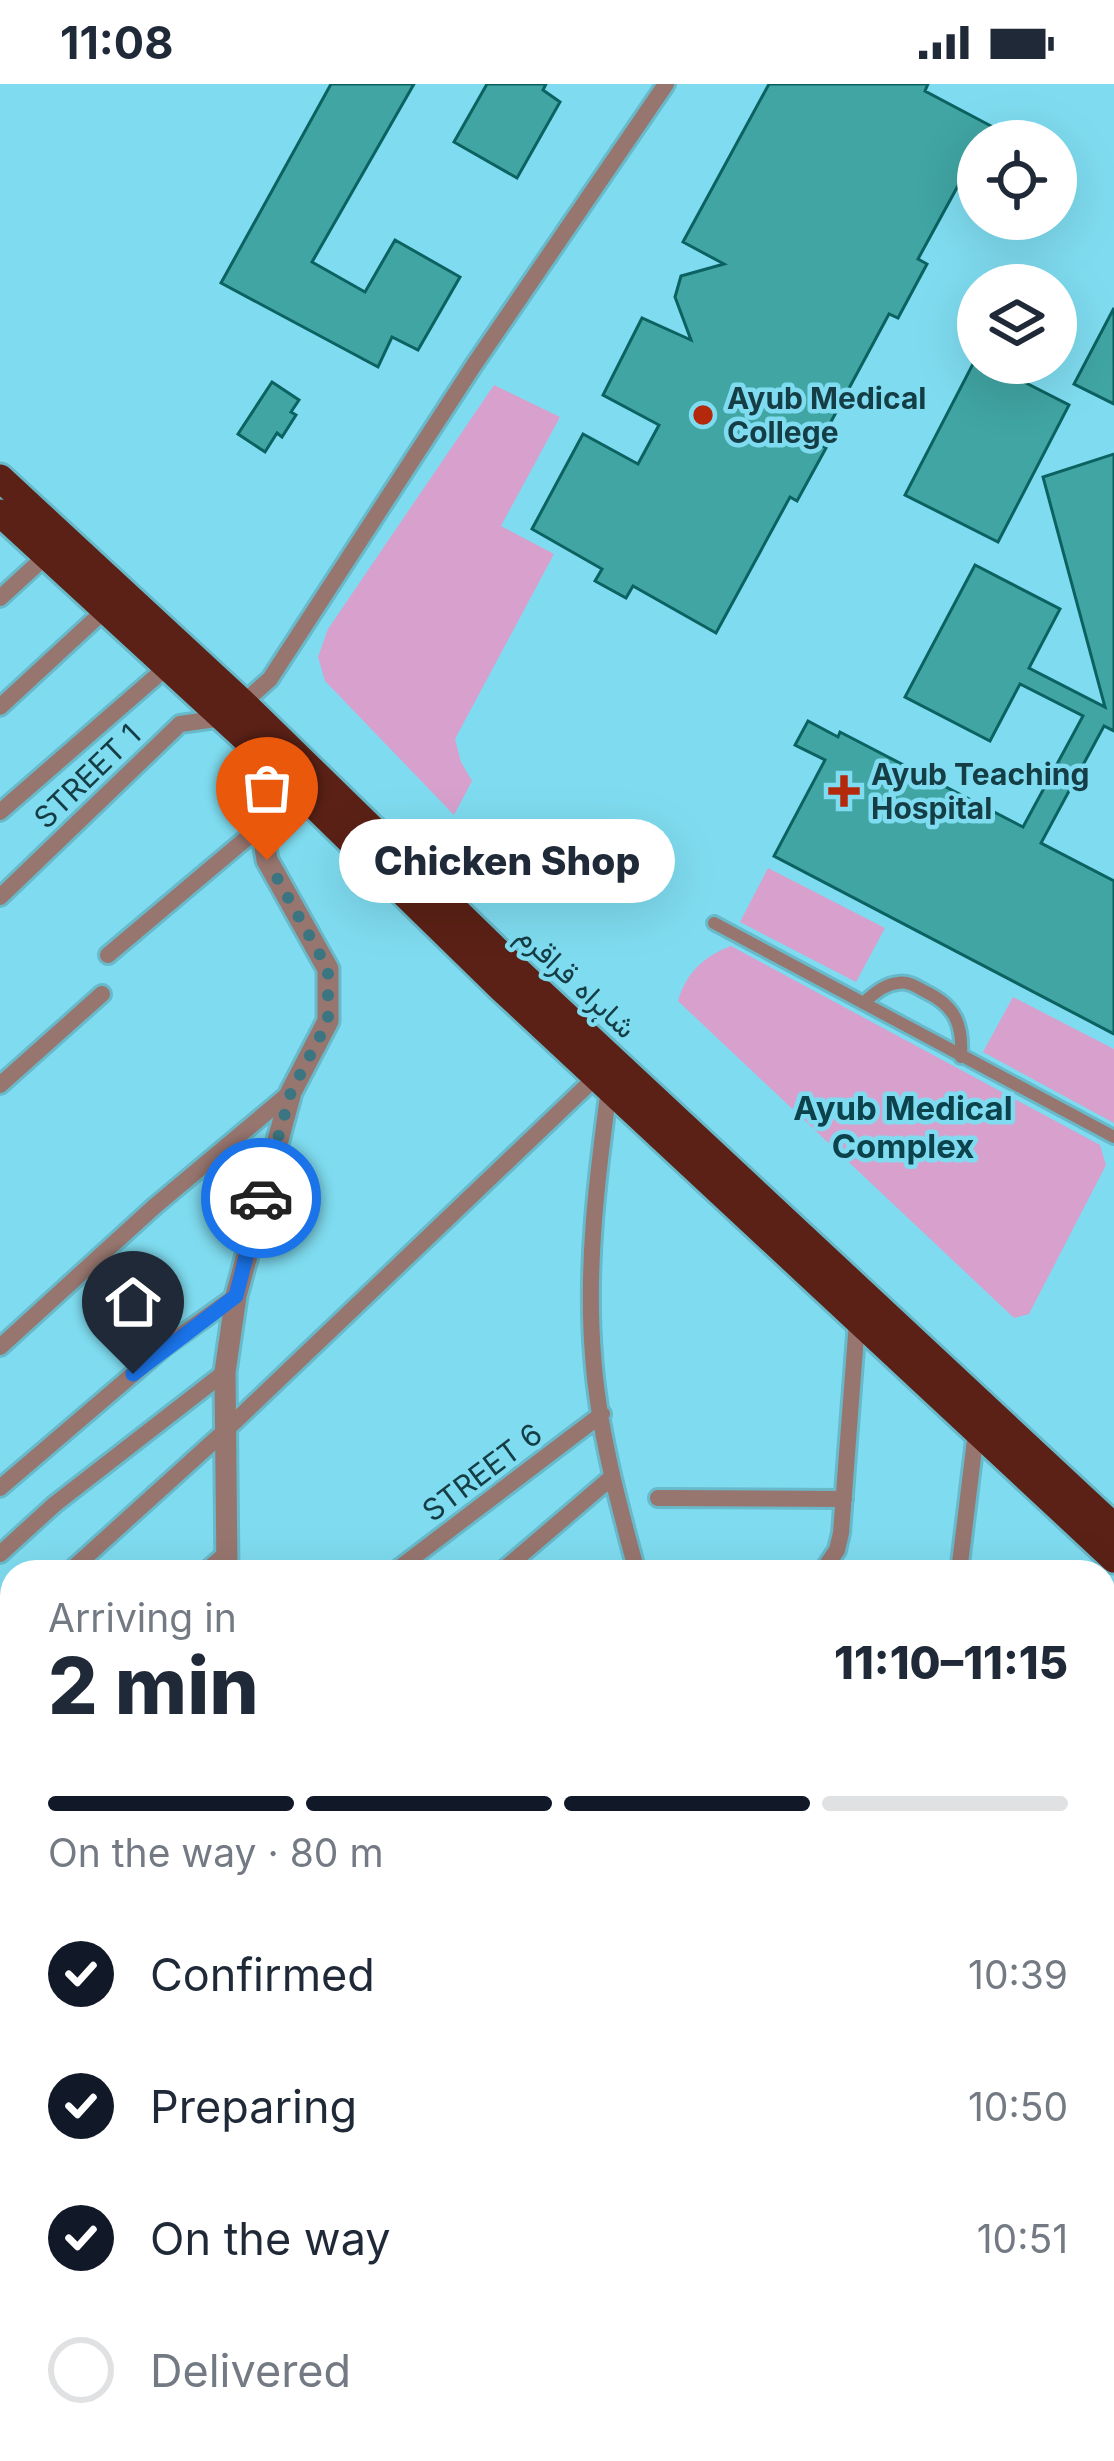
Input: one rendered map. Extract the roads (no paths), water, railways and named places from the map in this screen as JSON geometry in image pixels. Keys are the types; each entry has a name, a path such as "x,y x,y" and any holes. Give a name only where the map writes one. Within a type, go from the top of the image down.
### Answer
{"highway":[{"name":"شاہراہ قراقرم","path":"0,478 233,711 1114,1526"},
{"name":"شاہراہ قراقرم","path":"0,513 168,666 233,711 274,768 603,1083 1114,1559"}],"street":[{"path":"233,711 270,679 462,383 666,84"},
{"path":"0,598 47,555"},
{"path":"0,707 106,609"},
{"path":"0,812 168,666"},
{"name":"STREET 1","path":"0,897 180,724 233,711"},
{"path":"228,1560 225,1372 236,1296 291,1092 328,1021 328,969 267,860 257,796 274,768"},
{"path":"108,955 262,826"},
{"path":"714,923 1114,1136"},
{"path":"863,1003 899,982 947,1003 958,1025 961,1057"},
{"path":"0,1085 102,994"},
{"path":"603,1083 592,1213 592,1356 612,1477 634,1560"},
{"path":"82,1560 603,1083"},
{"path":"0,1347 155,1206 291,1092"},
{"path":"0,1488 166,1346 236,1296"},
{"path":"830,1560 837,1550 844,1498 857,1322"},
{"path":"0,1554 56,1504 225,1372"},
{"name":"STREET 6","path":"410,1560 602,1414"},
{"path":"960,1560 976,1432"},
{"path":"515,1560 612,1477"},
{"path":"658,1498 844,1498"}],"place":[{"name":"Ayub Medical College","path":"703,415"},
{"name":"Ayub Teaching Hospital","path":"844,791"},
{"name":"Chicken Shop","path":"267,860"}],"district":[{"name":"Ayub Medical Complex","path":"903,1127"}]}
